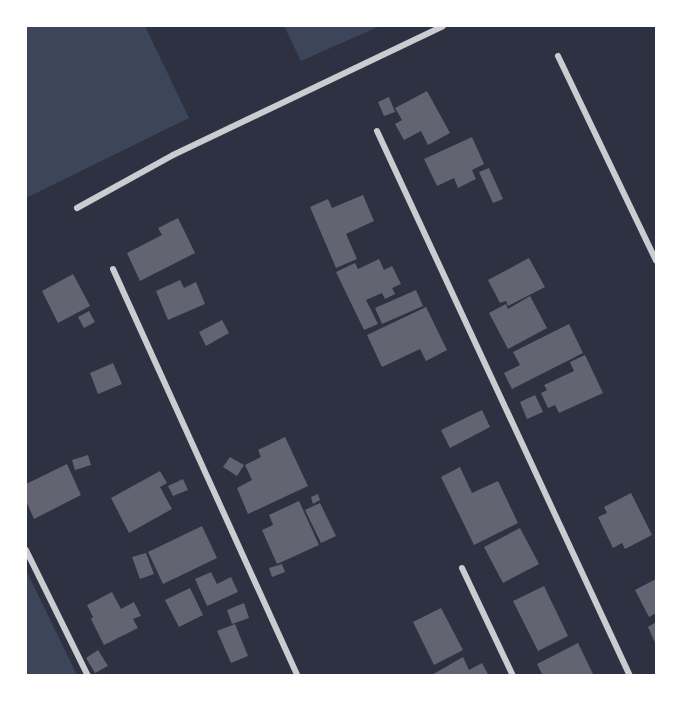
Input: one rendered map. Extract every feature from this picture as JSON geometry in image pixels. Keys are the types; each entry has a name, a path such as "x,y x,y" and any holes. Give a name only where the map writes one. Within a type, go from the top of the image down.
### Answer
{"street":[{"path":"77,208 173,155 443,26"},
{"path":"558,56 657,261"},
{"path":"377,131 630,675"},
{"path":"113,269 298,675"},
{"path":"26,550 88,675"},
{"path":"462,568 513,675"}],"shaded area":[{"path":"26,26 145,26 189,118 26,198"},
{"path":"284,26 380,26 301,61"},
{"path":"26,570 77,675 26,675"}],"building":[{"path":"427,91 450,133 428,145 421,131 404,140 395,124 402,120 395,108"},
{"path":"389,97 395,112 384,116 378,102"},
{"path":"472,137 484,164 472,170 476,179 458,188 454,178 437,186 424,159"},
{"path":"489,168 503,199 493,203 479,172"},
{"path":"363,195 374,221 346,234 357,259 336,268 310,207 328,199 332,208"},
{"path":"178,218 195,253 140,281 127,253 162,235 158,228"},
{"path":"529,258 545,287 508,306 506,301 500,303 488,280"},
{"path":"379,259 384,270 392,266 401,284 392,288 395,294 385,299 382,293 366,300 378,324 364,330 336,272 355,263 358,269"},
{"path":"73,274 90,306 58,323 42,291"},
{"path":"180,280 184,288 196,282 205,304 168,320 156,291"},
{"path":"416,290 423,306 382,324 375,308"},
{"path":"530,296 547,328 508,349 489,313 506,304 508,309"},
{"path":"426,307 447,350 426,361 420,349 382,367 367,335"},
{"path":"89,311 95,322 84,328 78,317"},
{"path":"222,320 229,333 206,346 199,332"},
{"path":"569,324 583,353 512,389 504,373 520,365 513,352"},
{"path":"585,355 603,393 559,413 555,405 548,408 541,393 547,390 544,385 574,371 570,362"},
{"path":"113,363 122,384 98,394 90,373"},
{"path":"535,395 543,412 527,419 520,402"},
{"path":"482,410 490,427 450,448 441,430"},
{"path":"285,437 308,486 248,514 237,488 252,480 245,465 261,457 258,450"},
{"path":"88,455 91,465 75,470 72,460"},
{"path":"230,457 244,465 237,476 223,467"},
{"path":"67,464 81,495 34,519 26,501 26,484"},
{"path":"460,467 472,493 498,481 518,523 474,545 441,477"},
{"path":"160,471 167,483 160,487 172,509 129,533 111,498"},
{"path":"183,479 188,490 173,496 168,486"},
{"path":"631,493 652,535 625,549 622,543 613,548 598,517 607,513 604,507"},
{"path":"318,494 320,500 313,504 311,497"},
{"path":"299,501 319,545 277,564 262,530 273,525 269,515"},
{"path":"320,503 336,536 321,543 305,510"},
{"path":"202,526 217,558 163,584 148,552"},
{"path":"520,528 539,564 503,583 484,547"},
{"path":"146,553 154,574 140,579 132,557"},
{"path":"282,564 285,572 272,577 269,568"},
{"path":"211,572 217,584 231,577 238,592 207,606 195,579"},
{"path":"656,579 656,613 649,617 635,590"},
{"path":"544,586 568,636 538,651 513,601"},
{"path":"190,588 203,615 179,627 165,600"},
{"path":"112,592 121,609 134,602 141,616 133,619 138,628 104,645 87,605"},
{"path":"244,603 249,618 232,624 227,610"},
{"path":"441,608 463,650 434,665 413,622"},
{"path":"656,622 656,645 648,627"},
{"path":"235,624 248,656 231,663 217,631"},
{"path":"578,643 594,676 543,676 537,664"},
{"path":"98,650 108,666 95,673 86,658"},
{"path":"463,657 469,670 482,663 489,676 430,676"}]}
